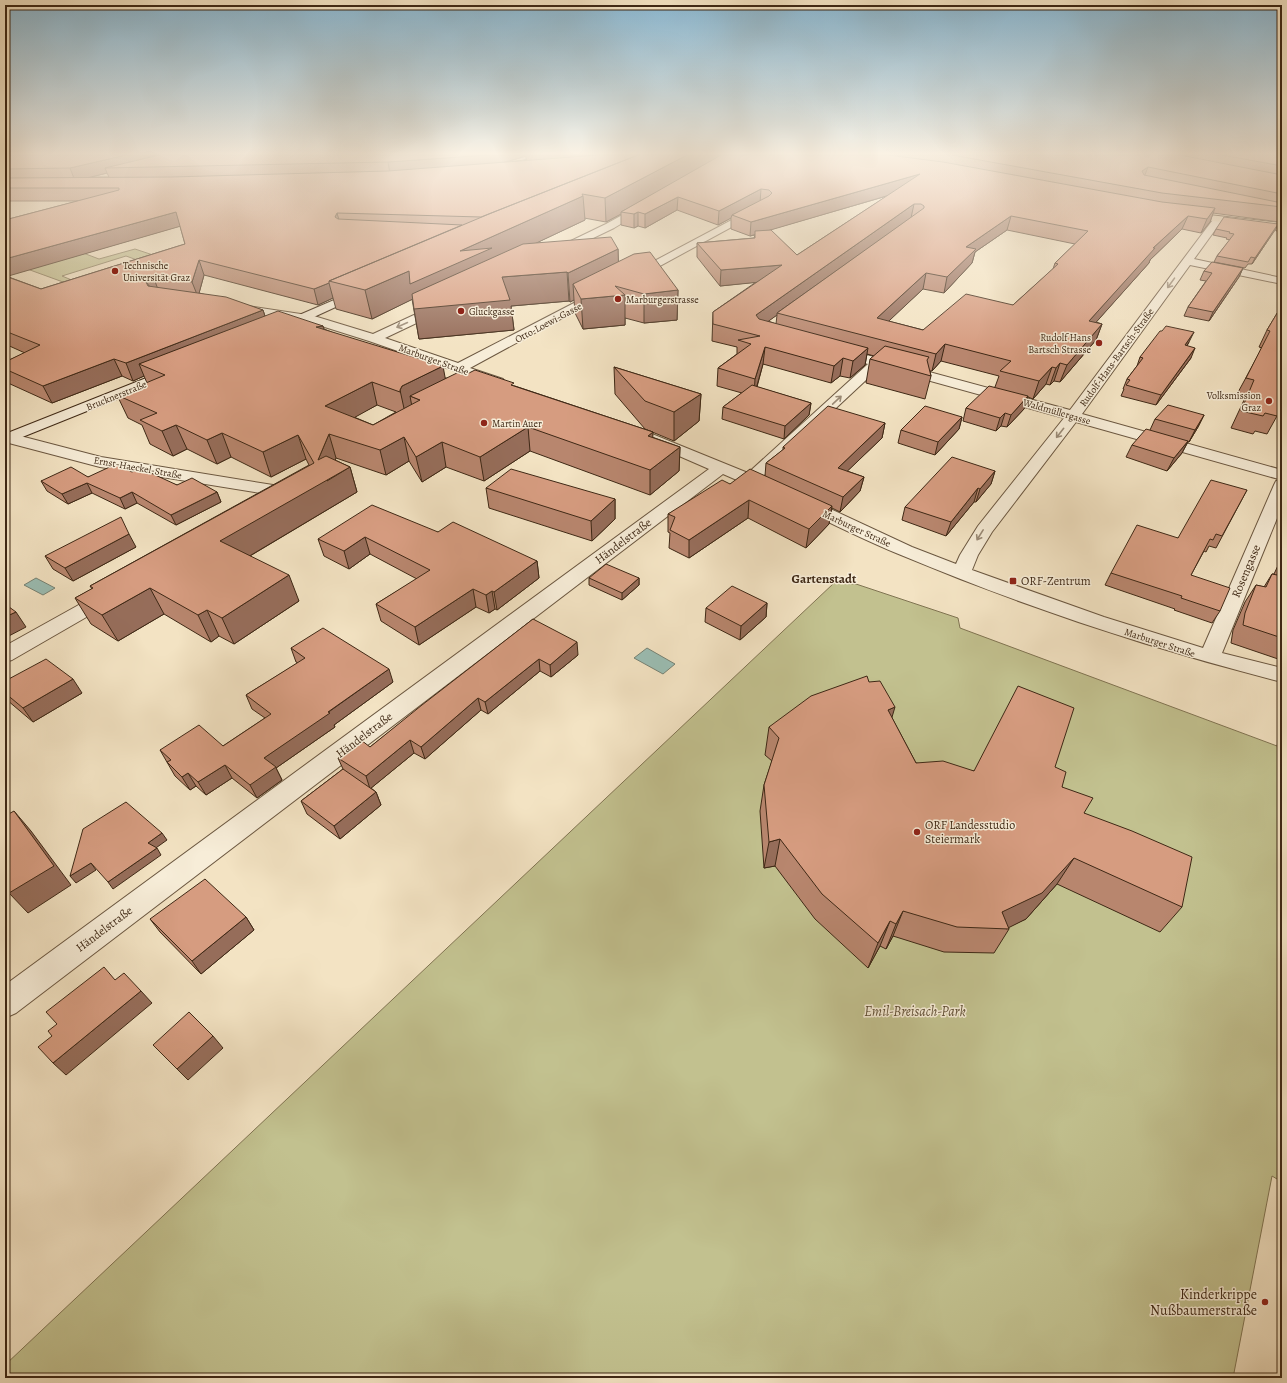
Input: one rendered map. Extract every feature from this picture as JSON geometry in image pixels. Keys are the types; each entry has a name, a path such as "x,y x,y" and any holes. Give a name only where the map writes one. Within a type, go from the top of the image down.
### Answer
{"main road":[{"path":"1223,220 1280,226"}],"street":[{"path":"546,257 621,220"},
{"path":"622,282 739,220"},
{"name":"Rudolf-Hans-Bartsch-Straße","path":"962,573 969,555 984,530 1073,416 1218,220"},
{"path":"1187,260 1282,280"},
{"path":"258,337 369,288"},
{"name":"Otto-Loewi-Gasse","path":"459,368 611,288"},
{"path":"374,338 453,301"},
{"name":"Marburger Straße","path":"220,306 302,318 374,338 512,387"},
{"name":"Waldmüllergasse","path":"820,347 1282,475"},
{"path":"751,479 878,362"},
{"name":"Brucknerstraße","path":"6,438 188,366"},
{"path":"464,387 482,377"},
{"name":"Marburger Straße","path":"640,434 751,479 906,551 962,573 1098,622 1210,657 1282,675"},
{"name":"Ernst-Haeckel-Straße","path":"6,438 100,462 273,490 245,504"},
{"name":"Händelstraße","path":"5,1003 722,467"},
{"name":"Rosengasse","path":"1210,657 1282,485"},
{"path":"5,655 125,587"}],"green space":[{"path":"70,248 99,259 135,249 168,260 148,264 126,256 62,276 74,281 63,282 19,266"},
{"name":"Emil-Breisach-Park","path":"834,583 856,584 958,618 960,628 1277,746 1280,733 1282,734 1282,1182 1272,1176 1233,1378 5,1378 5,1365"}],"water":[{"path":"36,578 55,588 43,595 24,585"},
{"path":"647,648 675,664 663,674 634,658"}],"building":[{"path":"5,220 7,220 149,220 5,259"},
{"path":"178,220 349,220 462,225 329,281 329,283 314,289 199,260 192,282 153,276 149,277 146,282 148,286 226,297 263,310 126,363 114,359 43,386 5,369 5,362 40,345 5,331 5,276 41,289 185,244"},
{"path":"476,220 530,220 460,251 492,248 410,284 409,271 365,290 329,281"},
{"path":"744,220 760,220 751,222"},
{"path":"851,220 892,220 756,315 759,319 868,348 853,361 843,358 834,366 765,347 755,379 718,368 751,344 738,340 760,336 713,324 713,312 782,265 721,270 697,243 755,238 755,231 771,230 797,255"},
{"path":"908,220 1006,220 966,247 976,249 947,277 926,273 877,318 923,330 966,294 1013,305 1058,264 1055,263 1088,231 1029,220 1184,220 1153,248 1155,248 1089,321 1102,324 1067,365 1060,363 1056,368 1052,367 1039,381 1000,371 1011,361 945,344 936,354 777,313"},
{"path":"1222,220 1244,220 1278,224 1255,258 1251,257 1248,262 1217,256 1234,234 1216,229"},
{"path":"611,237 618,249 568,273 502,277 510,300 414,309 412,294 523,244"},
{"path":"650,252 678,290 644,294 615,286 625,295 581,299 573,284 634,254"},
{"path":"1212,262 1243,268 1213,312 1188,307 1212,273 1204,271"},
{"path":"1282,305 1282,404 1277,416 1265,413 1263,416 1241,411 1254,380 1246,378 1270,331 1267,330"},
{"path":"278,311 323,326 316,327 443,366 402,386 400,392 372,382 325,406 373,425 420,400 410,396 461,371 469,373 475,370 514,383 511,385 653,432 648,436 680,447 650,470 528,427 480,457 442,442 416,457 404,437 380,450 329,434 318,460 326,456 350,467 220,541 289,575 222,618 207,610 198,615 150,588 102,615 75,598 93,588 90,586 314,463 298,435 263,452 222,433 207,440 176,425 162,431 140,420 157,413 117,395 165,375 139,364"},
{"path":"1166,326 1194,332 1185,345 1195,348 1161,395 1126,385 1130,380 1127,379 1143,358 1140,357 1160,331 1162,331"},
{"path":"885,346 929,357 927,360 931,376 870,359"},
{"path":"614,367 701,394 674,412 645,401"},
{"path":"752,385 811,403 785,426 723,407"},
{"path":"989,386 1028,396 1011,415 1005,413 1000,418 966,408"},
{"path":"1168,405 1204,415 1195,430 1155,419"},
{"path":"828,406 885,423 838,468 864,477 843,497 766,463 785,448 783,447"},
{"path":"925,406 962,417 938,442 901,430"},
{"path":"1146,429 1188,441 1174,458 1132,445"},
{"path":"952,457 995,471 980,489 978,488 951,522 905,507"},
{"path":"116,464 132,472 140,468 177,485 192,478 217,492 171,515 132,492 120,498 87,483 62,494 41,481 71,467 88,477"},
{"path":"511,469 615,499 591,521 486,488"},
{"path":"750,469 832,506 809,529 749,500 689,540 670,530 675,517 668,514 722,480 730,484"},
{"path":"1211,480 1247,490 1222,536 1216,534 1213,540 1210,539 1191,575 1230,588 1220,611 1181,598 1182,596 1111,573 1137,525 1178,538"},
{"path":"372,505 438,532 453,522 537,561 494,592 492,591 486,595 473,589 415,627 376,604 430,570 365,537 344,551 318,539"},
{"path":"121,517 129,534 65,568 45,556"},
{"path":"606,564 639,578 622,593 589,578"},
{"path":"1282,564 1282,638 1243,625 1245,613 1256,585 1266,587 1272,574 1277,575"},
{"path":"732,586 767,603 741,626 706,608"},
{"path":"5,604 16,612 5,617"},
{"path":"533,619 577,642 550,665 539,659 485,702 478,698 421,747 410,740 366,776 338,758 361,740 370,747"},
{"path":"323,628 389,669 328,712 330,713 264,758 276,767 250,785 225,765 198,782 188,773 182,777 167,762 171,760 160,750 199,725 223,746 271,714 246,695 305,658 291,648"},
{"path":"46,659 73,679 23,708 5,693 5,681"},
{"name":"ORF Landesstudio Steiermark","path":"867,676 869,682 880,681 895,707 888,710 916,763 943,761 974,771 1018,686 1074,708 1055,767 1066,772 1062,787 1093,798 1084,813 1132,831 1192,857 1182,907 1074,858 1042,893 1002,912 1009,929 957,927 903,911 896,924 890,921 878,943 822,894 780,839 769,842 764,785 779,738 769,727 811,696"},
{"path":"343,769 376,792 334,826 301,801"},
{"path":"126,802 162,833 148,843 157,848 108,882 91,863 70,876 83,829"},
{"path":"14,811 54,866 9,893 5,887 5,816"},
{"path":"205,879 246,917 192,961 150,919"},
{"path":"104,967 115,980 124,973 141,991 53,1063 38,1047 52,1036 48,1031 57,1024 46,1012"},
{"path":"189,1012 213,1036 177,1069 153,1045"}],"place":[{"name":"Technische Universität Graz","path":"115,271"},
{"name":"Marburgerstrasse","path":"618,299"},
{"name":"Gluckgasse","path":"461,311"},
{"name":"Rudolf Hans Bartsch Strasse","path":"1099,343"},
{"name":"Volksmission Graz","path":"1269,401"},
{"name":"Martin Auer","path":"484,423"},
{"name":"ORF-Zentrum","path":"1013,581"},
{"name":"ORF Landesstudio Steiermark","path":"917,832"},
{"name":"Kinderkrippe Nußbaumerstraße","path":"1265,1302"}],"district":[{"name":"Gartenstadt","path":"824,578"}]}
